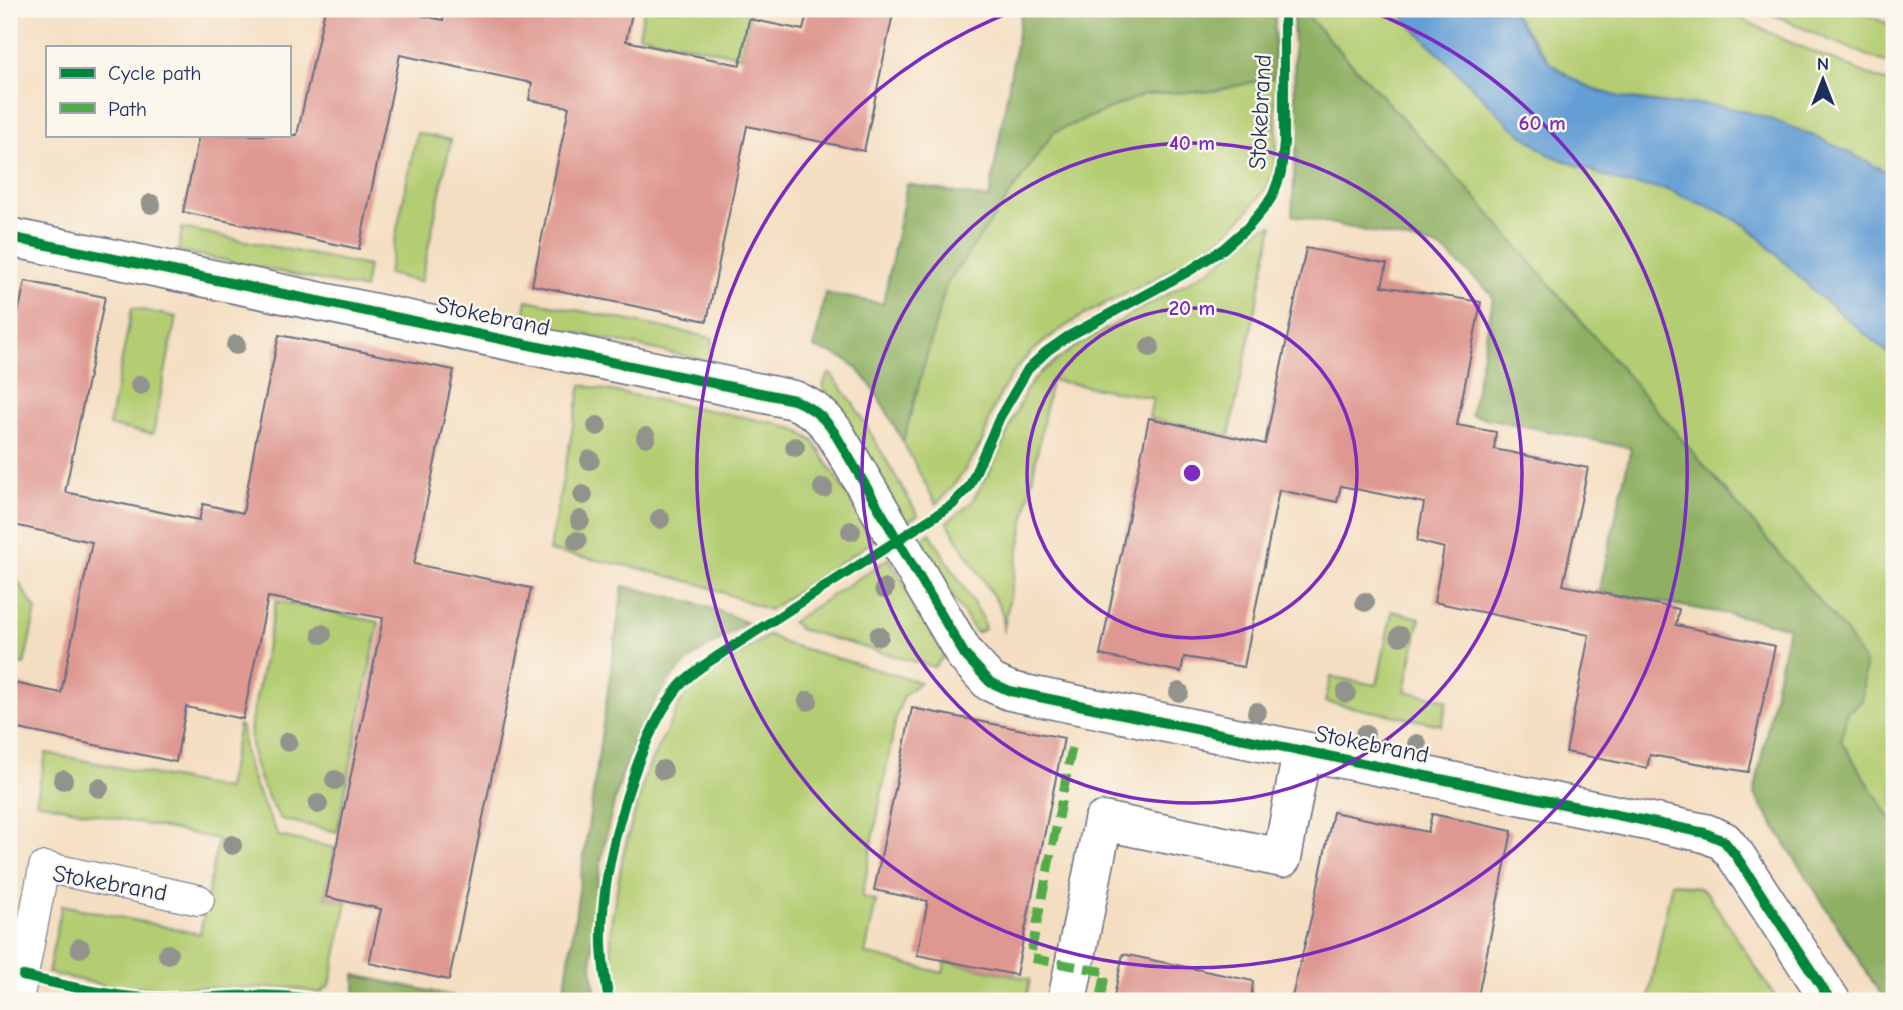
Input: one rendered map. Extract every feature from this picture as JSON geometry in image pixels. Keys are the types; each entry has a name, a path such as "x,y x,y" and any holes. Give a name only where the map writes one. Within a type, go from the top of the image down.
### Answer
{"street":[{"name":"Stokebrand","path":"9,237 794,400 825,418 965,654 990,682 1010,691 1705,833 1724,841 1736,856 1831,1001"},
{"name":"Stokebrand","path":"1067,1001 1103,821 1282,858 1302,752"}],"lane":[{"name":"Stokebrand","path":"18,1001 44,867 199,900"}],"green space":[{"path":"644,9 751,9 741,56 639,35"},
{"path":"1022,9 1275,9 1274,77 1214,91 1145,94 1054,132 946,285 903,442 877,395 860,372 841,357 814,348 825,293 883,304 907,184 989,199"},
{"path":"1293,9 1301,9 1476,198 1846,632 1865,664 1862,701 1847,712 1841,741 1894,824 1894,1001 1885,1001 1754,794 1788,627 1599,592 1631,448 1471,415 1493,299 1491,293 1436,246 1292,215 1296,146"},
{"path":"1301,9 1395,9 1510,125 1550,155 1626,184 1665,189 1719,211 1748,227 1817,294 1894,358 1894,824 1841,741 1847,712 1862,701 1476,198"},
{"path":"1510,9 1722,9 1787,41 1894,85 1894,176 1772,120 1704,104 1670,104 1619,97 1581,84 1551,63"},
{"path":"1761,9 1850,9 1894,26 1894,66 1820,36"},
{"path":"1274,77 1275,160 1273,173 1263,192 1229,230 1201,252 1076,320 1047,339 1021,363 999,397 976,452 955,483 936,504 903,442 946,285 1054,132 1145,94 1214,91"},
{"path":"417,133 451,140 421,282 388,274"},
{"path":"1273,225 1229,436 1149,418 1153,398 1051,380 1003,633 1000,607 947,522 971,503 992,467 1026,390 1041,372 1075,347 1211,269 1260,229"},
{"path":"182,228 368,266 364,289 178,251"},
{"path":"527,300 713,338 709,361 523,322"},
{"path":"132,308 176,317 153,434 109,426"},
{"path":"830,373 853,403 918,515 906,522 823,387"},
{"path":"581,385 797,430 814,442 875,540 769,610 703,585 638,568 549,551"},
{"path":"930,533 982,617 985,629 976,633 918,541"},
{"path":"889,558 946,654 934,667 799,629 792,622"},
{"path":"9,567 36,610 24,665 9,661"},
{"path":"623,586 702,605 747,623 687,663 670,680 651,708 622,777 602,855 593,931 592,964 597,1001 563,1001"},
{"path":"276,601 379,622 337,832 281,819 267,797 257,773 252,749 251,723"},
{"path":"1392,611 1420,618 1405,691 1447,700 1442,725 1325,702 1331,677 1377,685"},
{"path":"769,635 784,643 920,682 904,695 896,717 862,897 876,901 865,954 943,973 946,961 1030,979 1026,1001 620,1001 611,957 611,923 623,855 646,772 684,695"},
{"path":"239,725 242,728 246,757 254,784 279,836 335,848 325,897 347,902 330,985 320,993 292,988 112,987 48,973 62,905 200,934 218,839 36,802 46,753 227,789"},
{"path":"1672,882 1699,888 1708,894 1778,1001 1648,1001"},
{"path":"355,975 476,1001 361,1001 355,993"}],"water":[{"path":"1395,9 1510,9 1552,64 1578,82 1608,94 1640,101 1714,105 1765,117 1832,144 1894,176 1894,358 1817,294 1748,226 1665,189 1626,184 1550,155 1510,125"}],"building":[{"path":"325,9 390,9 443,20 445,9 633,9 626,41 740,65 749,19 803,30 808,9 894,9 864,151 747,126 707,321 532,285 569,107 529,100 532,83 400,55 359,249 183,212 199,136 297,135"},
{"path":"1306,248 1387,264 1382,286 1481,302 1457,425 1496,432 1494,449 1588,468 1563,585 1679,609 1676,625 1775,646 1748,772 1650,755 1647,768 1566,752 1589,635 1434,602 1444,548 1417,541 1424,503 1341,486 1337,502 1279,490 1244,667 1184,657 1181,672 1100,655 1149,418 1265,444"},
{"path":"25,281 105,297 65,492 199,520 203,504 243,513 279,335 454,370 414,564 531,588 449,980 369,963 381,909 326,897 383,618 268,597 243,719 186,707 176,762 9,727 9,682 61,693 92,542 9,524 9,356"},
{"path":"912,708 1064,738 1016,975 917,955 928,901 874,890"},
{"path":"1333,812 1428,832 1432,814 1512,831 1477,1001 1291,1001"},
{"path":"1123,954 1253,981 1251,1001 1113,1001"}],"marked path":[{"path":"781,9 786,10"},
{"path":"1072,748 1030,958 1106,972 1100,1001"}],"cycle path":[{"path":"609,1001 602,932 608,873 623,807 634,775 659,716 674,693 686,679 710,661 952,505 969,487 1000,417 1028,369 1047,351 1067,337 1189,271 1223,249 1249,226 1273,195 1281,173 1284,143 1284,9"},
{"path":"9,237 794,400 817,413 834,432 965,655 990,682 1010,691 1705,833 1724,841 1736,856 1831,1001"},
{"path":"23,976 130,997 276,996 319,1001"}]}
